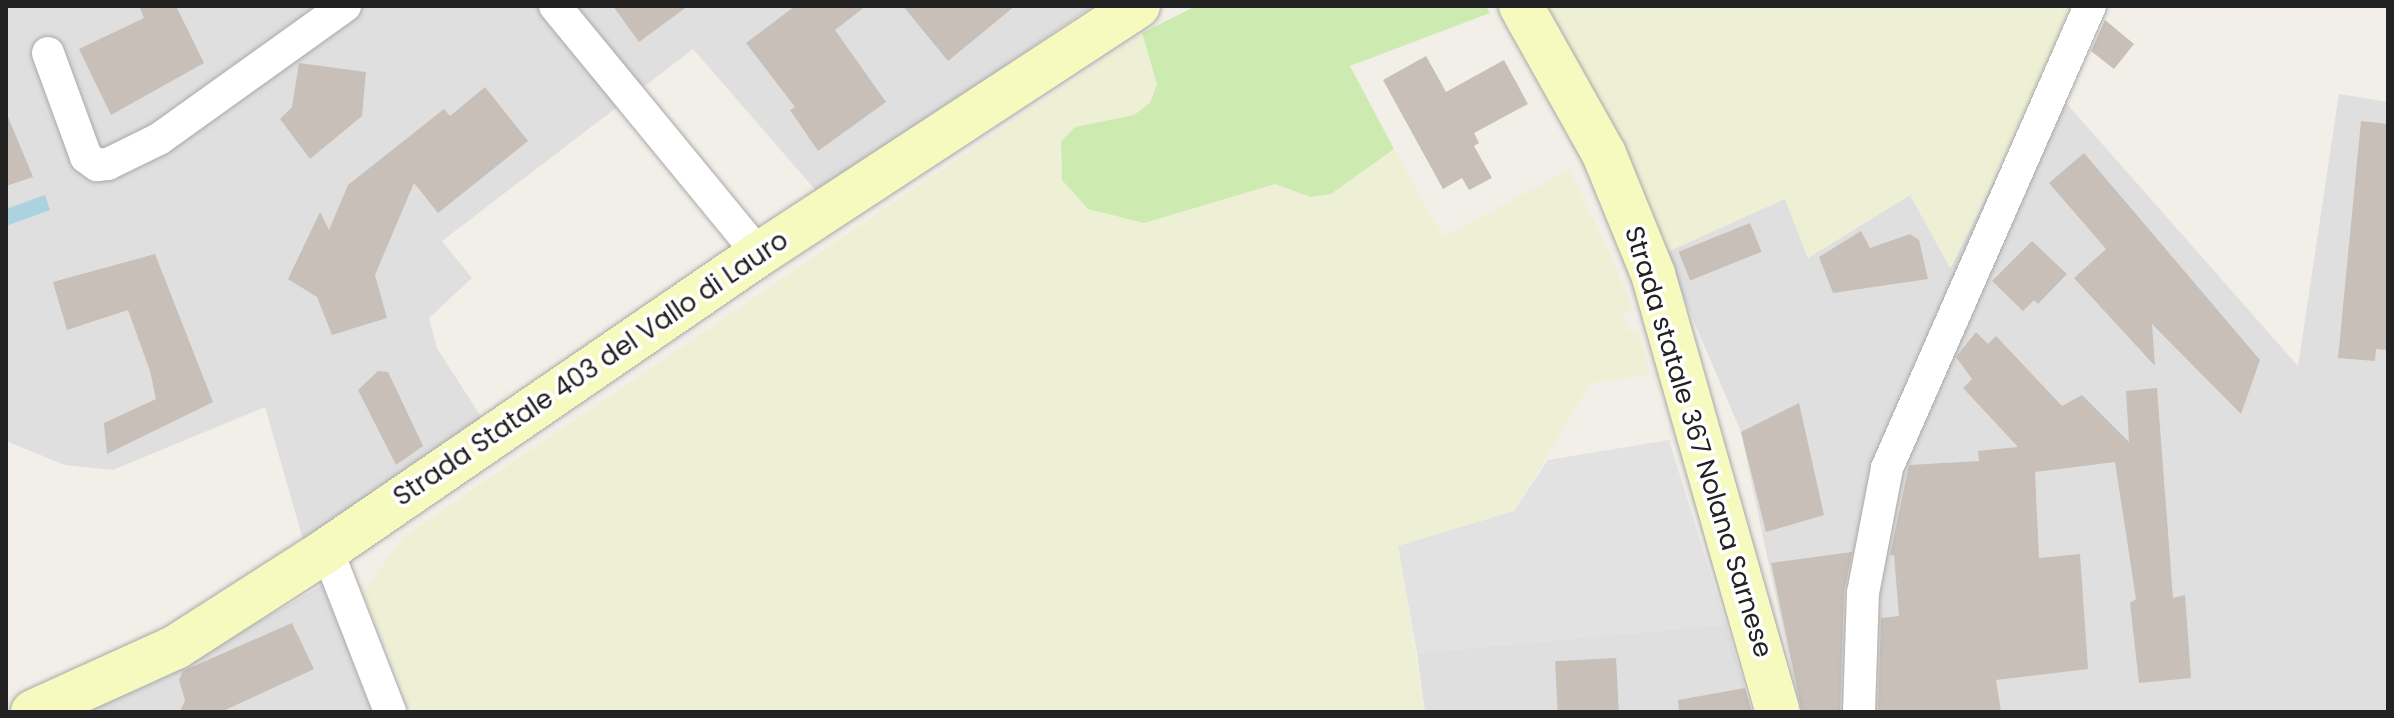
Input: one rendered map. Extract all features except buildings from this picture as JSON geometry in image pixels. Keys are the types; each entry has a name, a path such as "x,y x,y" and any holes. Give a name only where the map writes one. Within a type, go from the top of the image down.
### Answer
{"main road":[{"name":"Strada Statale 403 del Vallo di Lauro","path":"33,712 176,647 327,550 759,254 1138,6"},
{"name":"Strada statale 367 Nolana Sarnese","path":"1521,6 1604,154 1653,274 1778,712"}],"street":[{"path":"48,53 86,157 97,165 108,164 159,139 345,6"},
{"path":"555,6 759,254"},
{"path":"1859,712 1863,593 1887,468 2090,6"},
{"path":"327,550 390,712"}],"shaded area":[{"path":"6,6 1093,6 818,193 693,49 442,241 472,278 429,318 437,348 483,420 304,543 265,407 113,470 65,465 6,441"},
{"path":"2045,79 2298,366 2339,94 2388,102 2388,712 1800,712 1741,432 1665,253 1785,198 1808,258 1910,195 1951,267"},
{"path":"1669,440 1726,624 1417,653 1398,546 1514,511 1548,460"},
{"path":"324,584 375,712 85,712 153,683"},
{"path":"1726,624 1752,712 1425,712 1417,653"}],"green space":[{"path":"1196,6 1486,6 1490,13 1350,66 1394,149 1331,194 1311,197 1275,184 1144,223 1088,209 1062,180 1061,141 1075,127 1134,115 1150,103 1157,84 1142,33"},
{"path":"1549,6 2072,6 2045,79 1950,268 1910,195 1808,258 1785,199 1665,253 1642,190"},
{"path":"1142,33 1157,84 1150,103 1134,115 1075,127 1061,141 1060,161 1062,180 1144,223 1275,184 1311,197 1331,194 1394,149 1443,237 1569,170 1611,255 1632,308 1622,315 1629,331 1638,330 1650,374 1589,384 1515,511 1398,546 1425,712 412,712 363,592 403,537"}],"water":[{"path":"45,195 50,210 6,226 6,209"}]}
